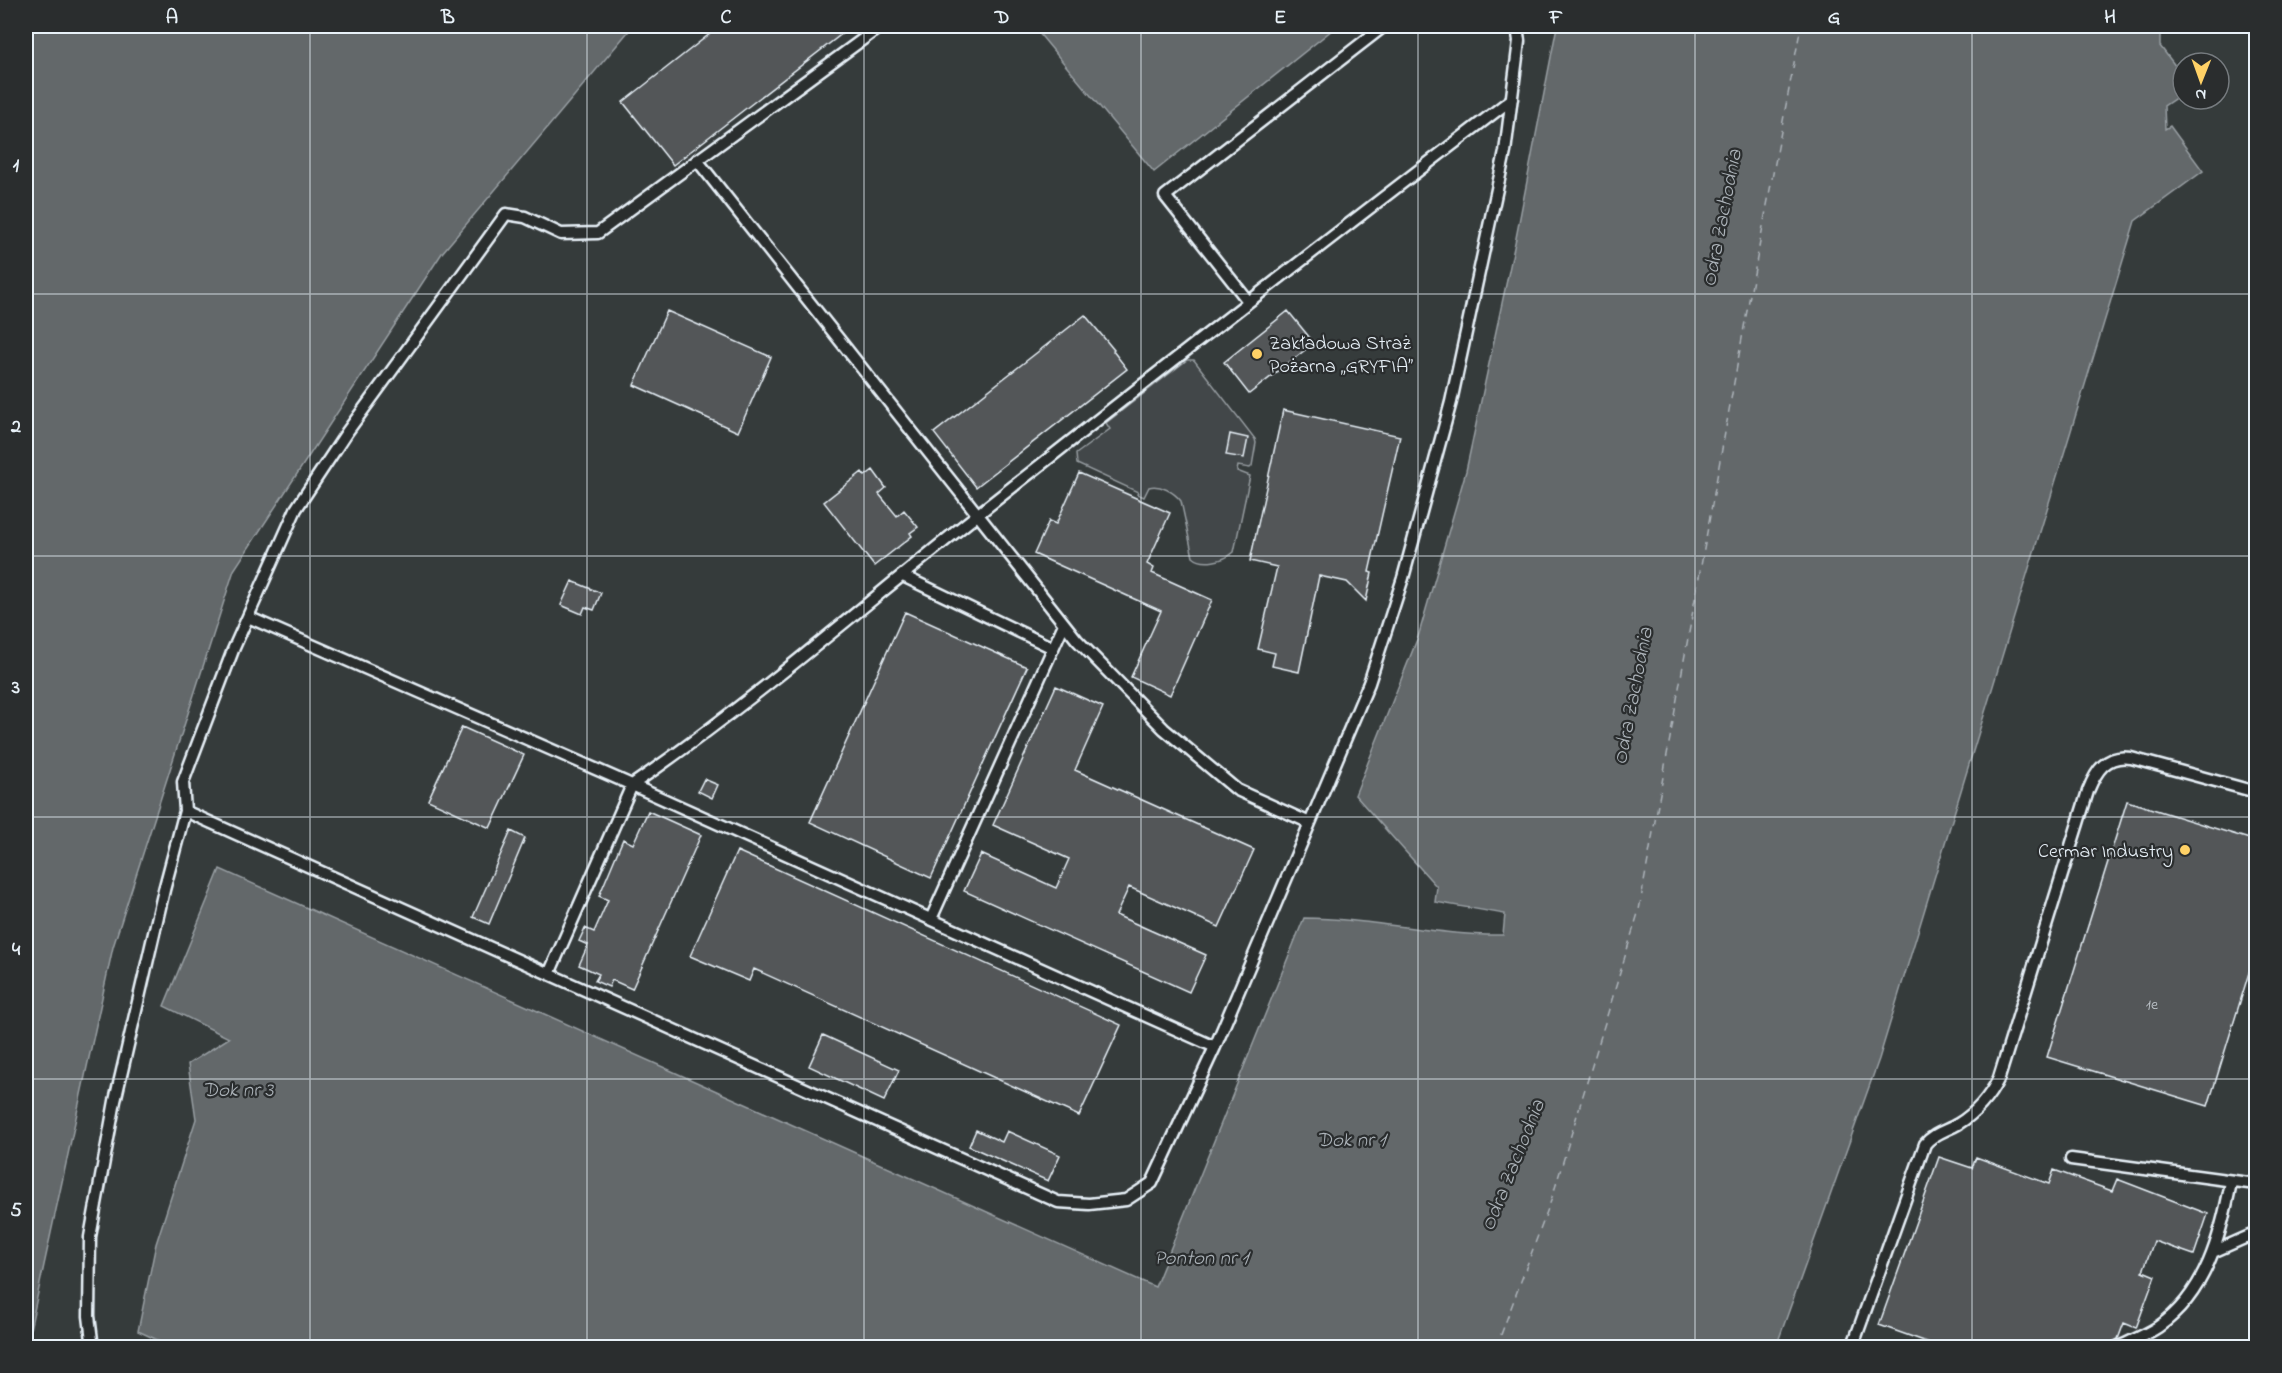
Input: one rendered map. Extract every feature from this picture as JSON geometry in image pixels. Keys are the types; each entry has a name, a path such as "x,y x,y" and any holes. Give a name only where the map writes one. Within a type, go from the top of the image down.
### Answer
{"lane":[{"path":"93,1347 89,1316 90,1237 115,1101 164,890 185,811 183,782 233,650 296,509 347,432 506,214 525,217 561,234 598,233 880,26"},
{"path":"1248,301 1165,196 1384,26"},
{"path":"185,811 1058,1202 1089,1204 1126,1200 1152,1183 1215,1047 1369,683 1403,578 1451,402 1505,152 1519,41 1516,26"},
{"path":"549,974 632,785 788,669 978,514 1248,301 1512,99"},
{"path":"697,160 1077,640 1164,729 1237,790 1310,823"},
{"path":"903,576 1053,648"},
{"path":"248,617 632,785 1215,1047"},
{"path":"931,919 1064,624"},
{"path":"1852,1347 1925,1144 1931,1137 1970,1115 1987,1097 2000,1078 2088,791 2098,771 2111,759 2126,757 2256,792"},
{"path":"2071,1159 2256,1184"},
{"path":"2117,1347 2149,1333 2174,1313 2192,1293 2213,1252 2231,1182"},
{"path":"2213,1252 2256,1233"}],"shaded area":[{"path":"633,26 1033,26 1154,172 1337,26 1557,26 1516,238 1466,471 1418,637 1356,795 1437,887 1435,902 1505,914 1503,935 1428,931 1329,918 1304,918 1155,1287 221,870 230,1038 188,1064 196,1119 156,1244 138,1331 175,1347 26,1348 113,947 234,570 442,253"},
{"path":"2045,26 2256,26 2256,1347 1647,1348"},
{"path":"1187,360 1194,360 1256,443 1252,466 1250,468 1238,466 1237,471 1250,476 1234,552 1225,558 1208,562 1193,557 1181,501 1175,495 1153,486 1149,487 1144,497 1137,494 1138,492 1077,464 1076,454 1110,429 1106,423"}],"water":[{"path":"26,26 633,26 442,253 234,570 113,947 26,1348"},
{"path":"1033,26 1337,26 1154,172"},
{"path":"1557,26 2160,26 2160,46 2171,60 2171,101 2164,106 2165,129 2170,126 2203,171 2135,221 1879,1059 1776,1347 175,1348 138,1331 156,1244 196,1119 188,1064 229,1038 164,1006 220,869 1155,1287 1304,918 1354,921 1453,933 1503,935 1505,914 1435,902 1437,887 1355,795 1418,637 1466,471 1516,238"}],"building":[{"path":"720,26 852,26 673,165 623,102"},
{"path":"667,311 771,357 738,432 634,385"},
{"path":"1288,311 1314,343 1249,394 1224,362"},
{"path":"1085,315 1127,369 976,487 934,433"},
{"path":"1283,410 1400,436 1369,572 1372,573 1366,601 1347,582 1319,576 1299,672 1272,666 1275,653 1258,649 1277,567 1250,561"},
{"path":"1230,434 1248,438 1244,458 1226,455"},
{"path":"873,470 886,488 879,494 897,516 904,510 918,527 910,533 912,536 874,566 824,502 862,472 865,476"},
{"path":"1079,473 1170,513 1147,564 1154,568 1152,573 1212,600 1170,695 1131,677 1161,611 1034,554 1049,521 1056,524"},
{"path":"572,581 601,593 594,610 585,607 582,614 561,605"},
{"path":"905,612 1027,667 931,878 810,822"},
{"path":"1056,686 1103,707 1075,770 1254,850 1219,927 1129,887 1116,915 1206,955 1189,992 964,891 981,854 1056,888 1069,859 993,825"},
{"path":"462,727 524,755 490,828 428,800"},
{"path":"704,779 718,785 712,798 698,791"},
{"path":"2127,801 2256,841 2256,950 2208,1106 2047,1057"},
{"path":"648,811 701,835 632,989 612,980 609,987 595,981 599,974 579,965 588,945 579,941 585,928 594,932 608,900 599,896 623,839 633,844"},
{"path":"511,831 525,838 489,924 473,917"},
{"path":"737,851 1121,1025 1079,1116 754,969 749,981 690,956"},
{"path":"823,1035 899,1070 884,1101 809,1066"},
{"path":"976,1130 1002,1142 1007,1131 1060,1155 1048,1181 969,1146"},
{"path":"1939,1157 1972,1168 1976,1157 2049,1184 2054,1170 2112,1191 2117,1179 2208,1214 2194,1255 2154,1241 2143,1271 2155,1276 2136,1328 2124,1323 2118,1339 2112,1342 2101,1347 1941,1347 1879,1325"}],"ferry route":[{"path":"1496,1348 1552,1198 1639,910 1746,316 1801,26"}],"place":[{"name":"Zakładowa Straż Pożarna „GRYFIA”","path":"1257,354"},
{"name":"Cermar Industry","path":"2185,850"}],"water label":[{"name":"Odra Zachodnia","path":"1721,218"},
{"name":"Odra Zachodnia","path":"1632,696"},
{"name":"Dok nr 3","path":"238,1089"},
{"name":"Dok nr 1","path":"1351,1139"},
{"name":"Odra Zachodnia","path":"1512,1165"},
{"name":"Ponton nr 1","path":"1201,1257"}]}
